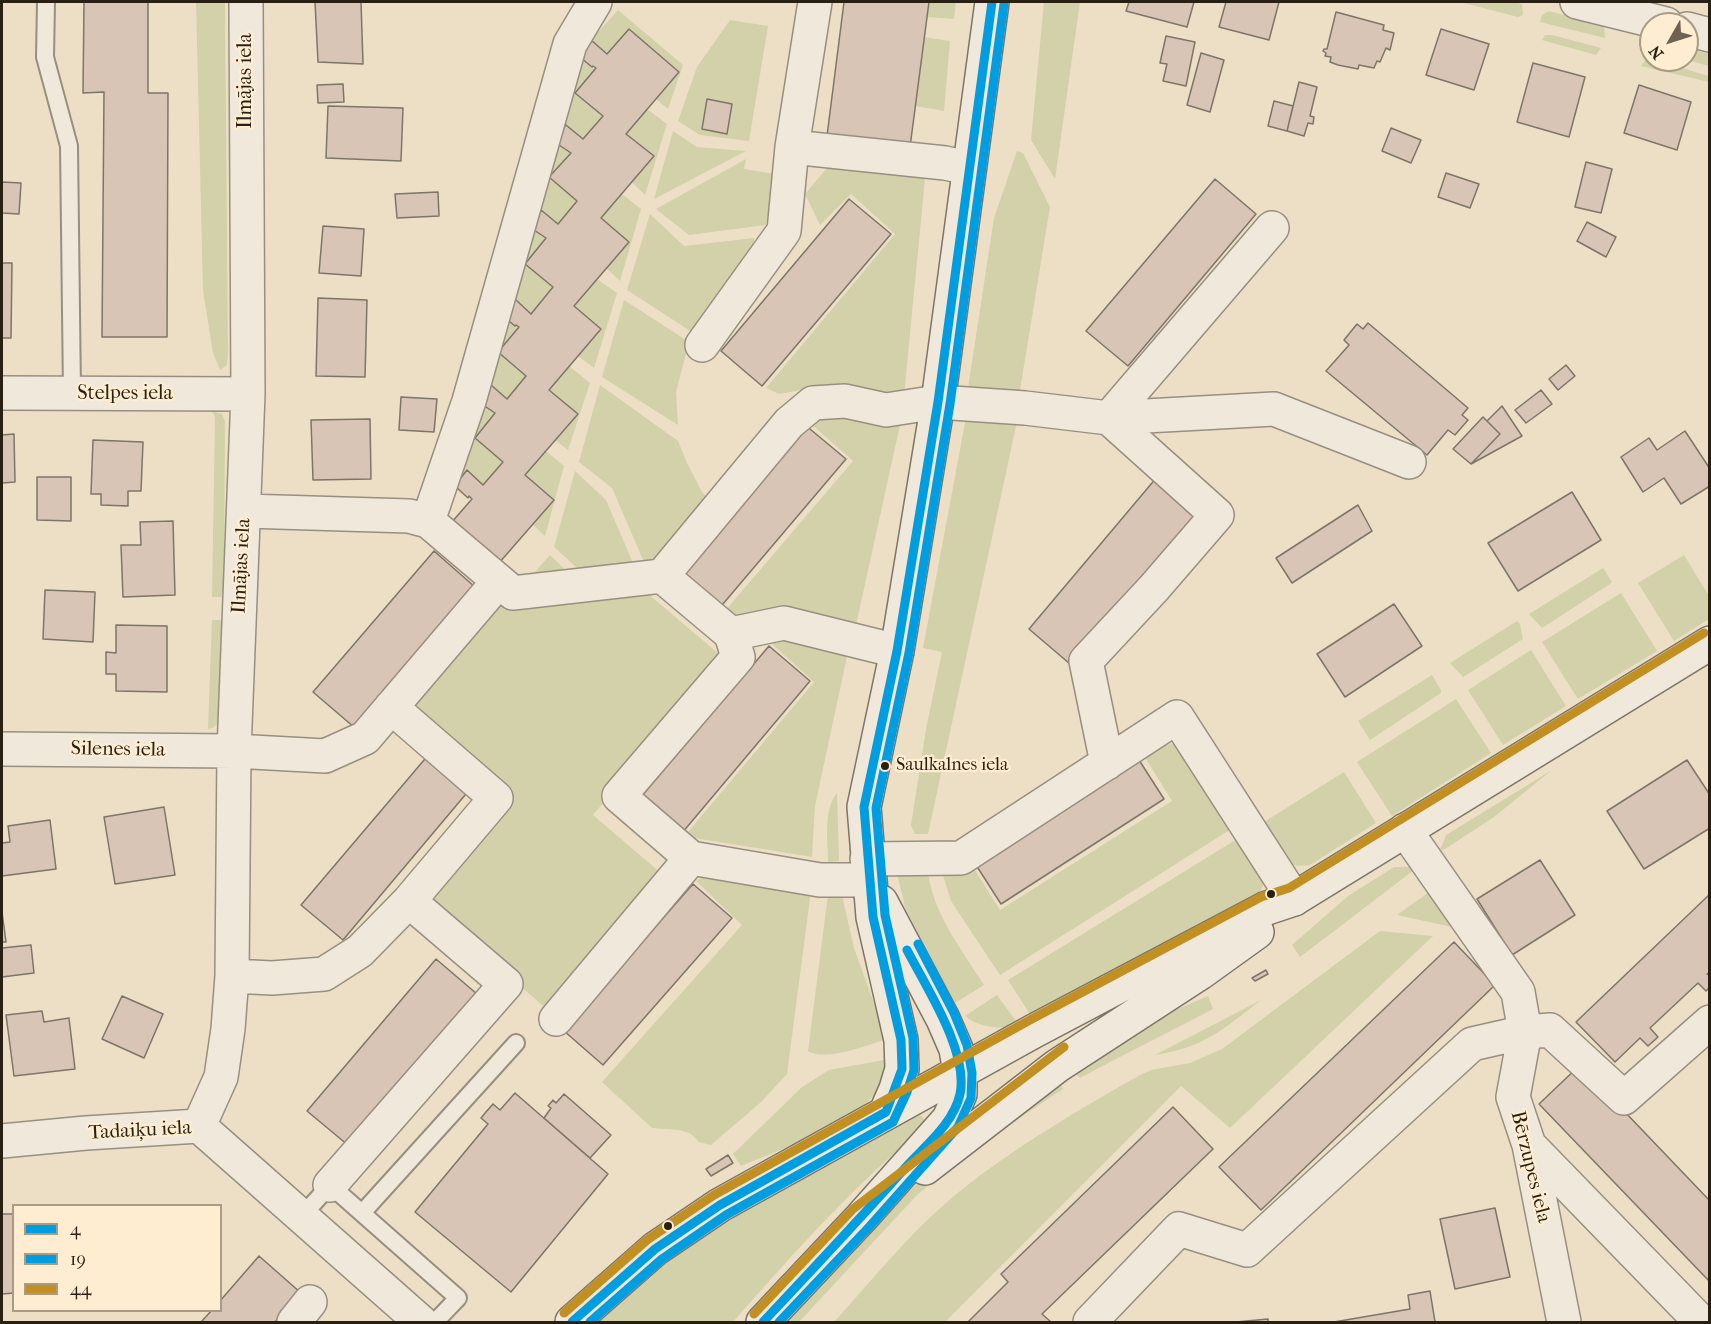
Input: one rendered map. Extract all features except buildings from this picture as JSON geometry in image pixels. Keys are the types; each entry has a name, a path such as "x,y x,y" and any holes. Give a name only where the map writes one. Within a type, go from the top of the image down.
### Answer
{"street":[{"name":"Ilmājas iela","path":"199,1126 220,1077 228,1029 232,975 234,751 248,394 246,2"},
{"path":"428,521 469,401 570,44 595,2"},
{"path":"702,345 784,231 792,147 815,2"},
{"path":"886,1112 902,1069 901,1040 873,917 864,807 897,651 938,402 992,2"},
{"path":"1577,2 1639,17"},
{"path":"792,147 969,168"},
{"path":"1109,418 1272,228"},
{"name":"Stelpes iela","path":"2,393 248,394"},
{"path":"244,511 409,516 428,521 513,593 662,576 789,423 813,403 845,401 886,410 938,402 1025,408 1109,418 1274,410 1409,462"},
{"path":"1107,763 1086,661 1154,588 1217,515 1109,418"},
{"path":"662,576 731,634 738,657 619,796 691,858 820,880 868,869 961,858 1177,717 1294,899"},
{"name":"Silenes iela","path":"2,749 234,751 325,756 365,738 498,582"},
{"path":"731,634 784,623 897,651"},
{"path":"861,1218 1057,1066 1209,967 1276,917 1294,899 1710,643"},
{"path":"232,975 272,978 324,974 360,951 409,901 496,798 391,707"},
{"name":"Bērzupes iela","path":"1405,830 1518,992 1524,1032 1513,1097 1529,1145 1564,1323"},
{"path":"556,1019 691,858"},
{"path":"763,1323 949,1119 960,1094 956,1049 943,1018 868,869"},
{"path":"572,1323 655,1249 720,1205 1034,1031 1267,908 1294,899"},
{"path":"330,1185 506,984 409,901"},
{"path":"1090,1323 1179,1229 1247,1250 1472,1044 1524,1032 1550,1030 1624,1098 1710,1022"},
{"name":"Tadaiķu iela","path":"2,1141 199,1126 421,1323"},
{"path":"1529,1145 1701,1323"}],"lane":[{"path":"46,2 45,57 69,146 72,393"},
{"path":"362,1213 516,1043"},
{"path":"302,1216 330,1185 458,1299 435,1323"}],"green space":[{"path":"196,2 225,2 228,356 227,365 220,370 213,353 203,291"},
{"path":"929,2 956,2 954,19 927,17"},
{"path":"1044,2 1080,2 1055,179 1031,140"},
{"path":"1460,2 1513,2 1522,4 1523,15 1518,17"},
{"path":"618,10 683,65 668,109 656,99 679,71 629,30 607,54 591,40"},
{"path":"1549,11 1604,26 1605,38 1540,22 1542,15"},
{"path":"730,20 768,26 749,141 700,135 678,121 697,67","holes":["707,99 732,104 727,134 702,129"]},
{"path":"1545,35 1601,48 1596,55 1542,40"},
{"path":"924,37 950,41 944,111 915,106"},
{"path":"1699,51 1709,54 1709,66 1699,63"},
{"path":"581,58 591,67 596,68 575,93 603,116 583,139 563,122"},
{"path":"1666,72 1695,72 1709,76 1709,82"},
{"path":"647,109 667,124 645,195 632,182 654,156 626,134"},
{"path":"673,131 697,147 746,151 654,199"},
{"path":"556,143 571,153 549,178 577,201 558,224 534,219"},
{"path":"1017,151 1023,153 1050,207 1020,390 968,388 994,218"},
{"path":"746,159 744,169 775,174 766,225 689,235 656,209"},
{"path":"832,162 925,179 904,396 842,383 779,394 766,388 895,234 851,194 820,225 805,194"},
{"path":"622,194 641,209 620,281 606,268 601,218"},
{"path":"650,214 684,246 754,238 753,265 698,336 627,290"},
{"path":"531,228 546,238 525,264 553,287 531,314 515,299"},
{"path":"597,279 617,293 594,368 578,356 601,329 574,306"},
{"path":"624,300 689,342 676,392 678,425 602,377"},
{"path":"504,317 519,327 498,352 526,376 507,399 491,385 483,393"},
{"path":"569,366 590,383 568,450 555,440 549,390"},
{"path":"600,385 678,441 702,492 713,503 647,569 612,488 579,462"},
{"path":"480,403 495,413 475,438 503,462 483,485 467,470 460,479"},
{"path":"212,411 222,414 225,421 224,597 212,597 215,417"},
{"path":"847,412 900,425 856,625 737,618 725,611 853,461 810,423 827,415"},
{"path":"967,412 1018,417 928,834 915,834 911,825 926,729 942,652 923,648"},
{"path":"546,451 564,466 545,536 532,524 554,499 525,475"},
{"path":"575,471 606,500 633,563 587,577 554,547"},
{"path":"550,555 575,579 525,583"},
{"path":"1684,555 1709,596 1709,619 1674,641 1638,583"},
{"path":"1603,568 1612,582 1610,584 1542,628 1529,614"},
{"path":"641,588 725,659 593,815 662,874 550,1012 422,900 508,793 403,703 489,598 500,607"},
{"path":"1621,593 1657,651 1578,699 1542,642"},
{"path":"212,620 223,620 219,723 208,729"},
{"path":"1517,621 1520,624 1523,639 1463,677 1450,663"},
{"path":"790,635 848,652 815,806 812,857 694,838 688,832 814,682 772,644"},
{"path":"1531,650 1566,706 1503,745 1468,690"},
{"path":"1432,675 1441,693 1370,740 1358,721"},
{"path":"1456,699 1491,753 1392,816 1357,762"},
{"path":"1175,744 1236,826 1000,975 951,901 941,869 973,867 1000,910 1172,801 1143,754 1158,745"},
{"path":"1552,770 1494,817 1440,850 1446,835"},
{"path":"1344,772 1376,823 1310,865 1300,866 1284,861 1259,825"},
{"path":"837,793 839,861 828,862 828,817"},
{"path":"1242,836 1263,876 1263,886 1257,897 1033,1019 1008,980"},
{"path":"1394,867 1410,867 1414,870 1300,957 1292,945 1348,896"},
{"path":"928,869 930,884 941,915 984,985 955,1003 905,907 897,873"},
{"path":"710,873 811,891 787,1074 761,1102 711,1145 699,1142 691,1134 680,1130 652,1128 602,1082 742,925 696,881"},
{"path":"1432,890 1452,927 1397,915"},
{"path":"828,894 842,895 854,948 887,1039 825,1055 808,1051"},
{"path":"1380,931 1433,936 1230,1128 1181,1086 945,1322 834,1322 926,1221 960,1191 1003,1159 1070,1115 1140,1075 1151,1070 1190,1063 1222,1049"},
{"path":"997,995 1019,1025 991,1027 965,1016"},
{"path":"1208,996 1213,1009 1196,1018 1080,1078 1071,1068 1145,1023"},
{"path":"1261,1000 1212,1036 1187,1048 1155,1055"},
{"path":"889,1059 881,1085 870,1099 838,1124 741,1166 733,1154 802,1087 829,1070"},
{"path":"1058,1080 1063,1089 988,1139 917,1195 799,1322 783,1322 877,1222 927,1175"},
{"path":"920,1115 926,1120 925,1127 849,1196 733,1322 601,1322 594,1319 708,1234 787,1187"}],"transit line":[{"name":"4","path":"572,1322 655,1249 720,1205 886,1112 902,1069 901,1040 873,917 864,807 897,651 938,402 992,2"},
{"name":"19","path":"590,1322 662,1259 726,1215 893,1122 914,1070 913,1038 885,915 876,808 909,653 950,404 1004,4"},
{"name":"44","path":"564,1313 647,1240 714,1195 1028,1021 1261,897 1289,888 1704,633"},
{"name":"19","path":"779,1322 870,1226 958,1127 971,1098 972,1073 967,1045 954,1013 918,944"},
{"name":"4","path":"763,1322 938,1134 957,1105 961,1077 952,1040 907,950"},
{"name":"44","path":"754,1314 853,1209 1064,1047"}],"place":[{"name":"Saulkalnes iela","path":"885,766"}]}
